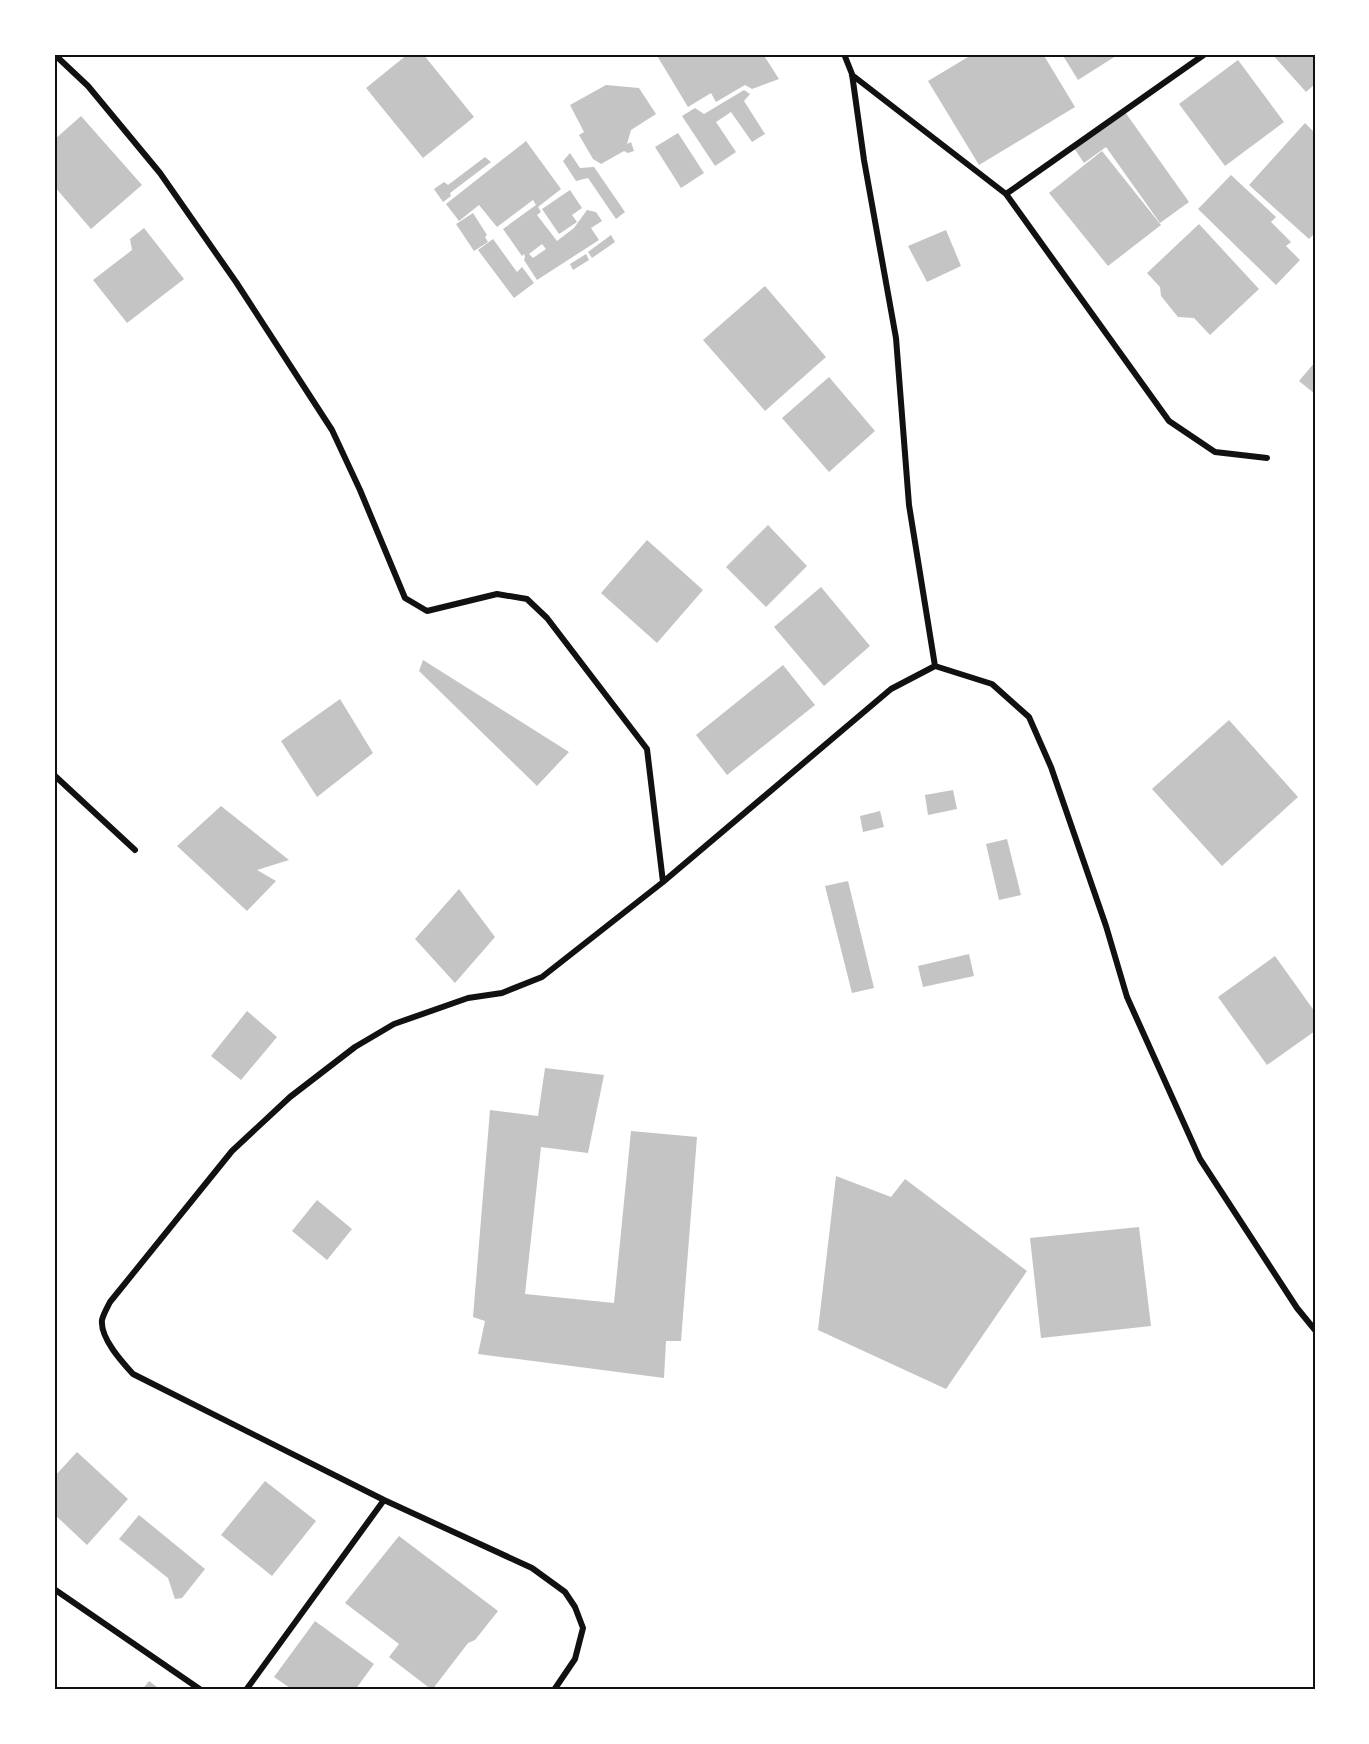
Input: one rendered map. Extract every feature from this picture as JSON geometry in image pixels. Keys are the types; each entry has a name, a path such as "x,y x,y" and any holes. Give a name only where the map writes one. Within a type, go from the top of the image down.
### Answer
{"street":[{"path":"54,54 88,86 159,173 236,282 332,430 405,598 428,611 497,594 526,599 547,618 646,749 663,882"},
{"path":"844,54 852,75 864,160 896,338 909,505 935,666"},
{"path":"1006,194 1205,54"},
{"path":"852,75 1006,194 1169,421 1215,452 1267,458"},
{"path":"554,1690 575,1659 583,1628 576,1607 565,1592 532,1568 384,1500 133,1374 116,1356 106,1336 102,1321 110,1302 232,1151 309,1082 355,1047 394,1024 468,998 502,993 542,977 663,882 891,689 935,666 992,684 1029,717 1051,767 1106,926 1127,997 1200,1159 1297,1308 1315,1330"},
{"path":"54,775 135,850"},
{"path":"246,1690 384,1500"},
{"path":"54,1589 201,1690"}],"building":[{"path":"408,54 423,54 474,117 423,158 366,88"},
{"path":"656,54 763,54 779,79 752,89 745,85 716,102 711,93 688,107"},
{"path":"973,54 1043,54 1075,107 979,165 928,81"},
{"path":"1062,54 1119,54 1078,80"},
{"path":"1272,54 1315,54 1315,84 1306,92"},
{"path":"1238,60 1284,122 1225,166 1179,104"},
{"path":"606,85 639,88 656,114 631,130 627,144 631,142 634,151 628,153 624,151 601,164 593,159 579,135 584,132 570,105"},
{"path":"744,90 750,94 744,101 765,134 752,142 731,112 716,122 736,152 715,166 682,116 695,108 704,114"},
{"path":"1125,112 1189,202 1160,223 1106,147 1084,163 1074,148"},
{"path":"81,116 142,185 91,229 54,186 54,140"},
{"path":"1305,123 1315,133 1315,233 1309,239 1249,185"},
{"path":"678,133 704,173 681,188 655,147"},
{"path":"526,141 561,189 538,207 541,212 537,215 557,241 574,228 587,210 596,212 602,221 591,228 599,240 537,280 524,260 524,254 522,256 503,229 536,205 533,200 497,227 479,205 459,221 446,204","holes":["542,244 546,249 533,258 529,254"]},
{"path":"1102,151 1161,225 1108,266 1049,193"},
{"path":"570,153 580,168 594,167 625,212 616,219 588,178 576,181 563,161"},
{"path":"485,157 491,162 450,193 451,196 443,202 434,189 444,182 448,185"},
{"path":"1231,175 1276,217 1271,222 1291,242 1286,246 1300,260 1276,285 1198,209"},
{"path":"570,190 582,208 572,215 577,222 559,234 542,209"},
{"path":"473,213 487,235 485,237 488,242 474,251 456,224"},
{"path":"1199,224 1259,289 1210,335 1194,318 1178,317 1161,296 1160,287 1147,273"},
{"path":"144,228 184,279 127,323 93,280 132,250 130,239"},
{"path":"946,230 961,266 927,282 908,246"},
{"path":"611,235 615,242 592,258 588,252"},
{"path":"493,239 517,272 522,267 534,283 514,298 478,250"},
{"path":"586,254 589,260 573,270 570,264"},
{"path":"765,286 826,357 765,411 703,340"},
{"path":"1315,362 1315,394 1299,381"},
{"path":"829,377 875,431 829,472 782,418"},
{"path":"768,525 807,566 766,607 726,567"},
{"path":"647,540 703,590 657,643 601,593"},
{"path":"821,587 870,646 824,686 774,627"},
{"path":"423,660 569,752 537,786 419,671"},
{"path":"783,665 815,705 727,775 696,735"},
{"path":"340,699 373,753 317,797 281,741"},
{"path":"1229,720 1298,797 1222,866 1152,789"},
{"path":"953,790 957,809 928,815 925,795"},
{"path":"221,806 289,860 257,870 276,881 247,911 177,846"},
{"path":"880,811 884,827 863,832 860,816"},
{"path":"1007,839 1021,895 999,900 986,844"},
{"path":"848,881 874,988 852,993 825,886"},
{"path":"459,889 495,937 455,983 415,939"},
{"path":"969,954 974,976 923,987 918,966"},
{"path":"1275,956 1315,1012 1315,1031 1267,1065 1218,997"},
{"path":"247,1011 277,1037 241,1080 211,1056"},
{"path":"545,1068 604,1075 588,1153 541,1147 525,1294 614,1303 631,1131 697,1137 681,1341 666,1341 664,1378 478,1354 485,1321 473,1317 490,1110 538,1116"},
{"path":"836,1176 891,1197 905,1179 1027,1271 946,1389 818,1330"},
{"path":"317,1200 352,1229 327,1260 292,1231"},
{"path":"1139,1227 1151,1326 1041,1338 1030,1238"},
{"path":"77,1452 128,1499 87,1545 54,1514 54,1477"},
{"path":"265,1481 316,1521 272,1576 221,1535"},
{"path":"139,1515 205,1569 182,1598 175,1599 168,1578 119,1539"},
{"path":"399,1536 498,1611 475,1640 468,1643 432,1690 389,1657 399,1644 345,1603"},
{"path":"315,1621 374,1664 355,1690 293,1690 274,1677"},
{"path":"149,1681 161,1690 142,1690"}]}
